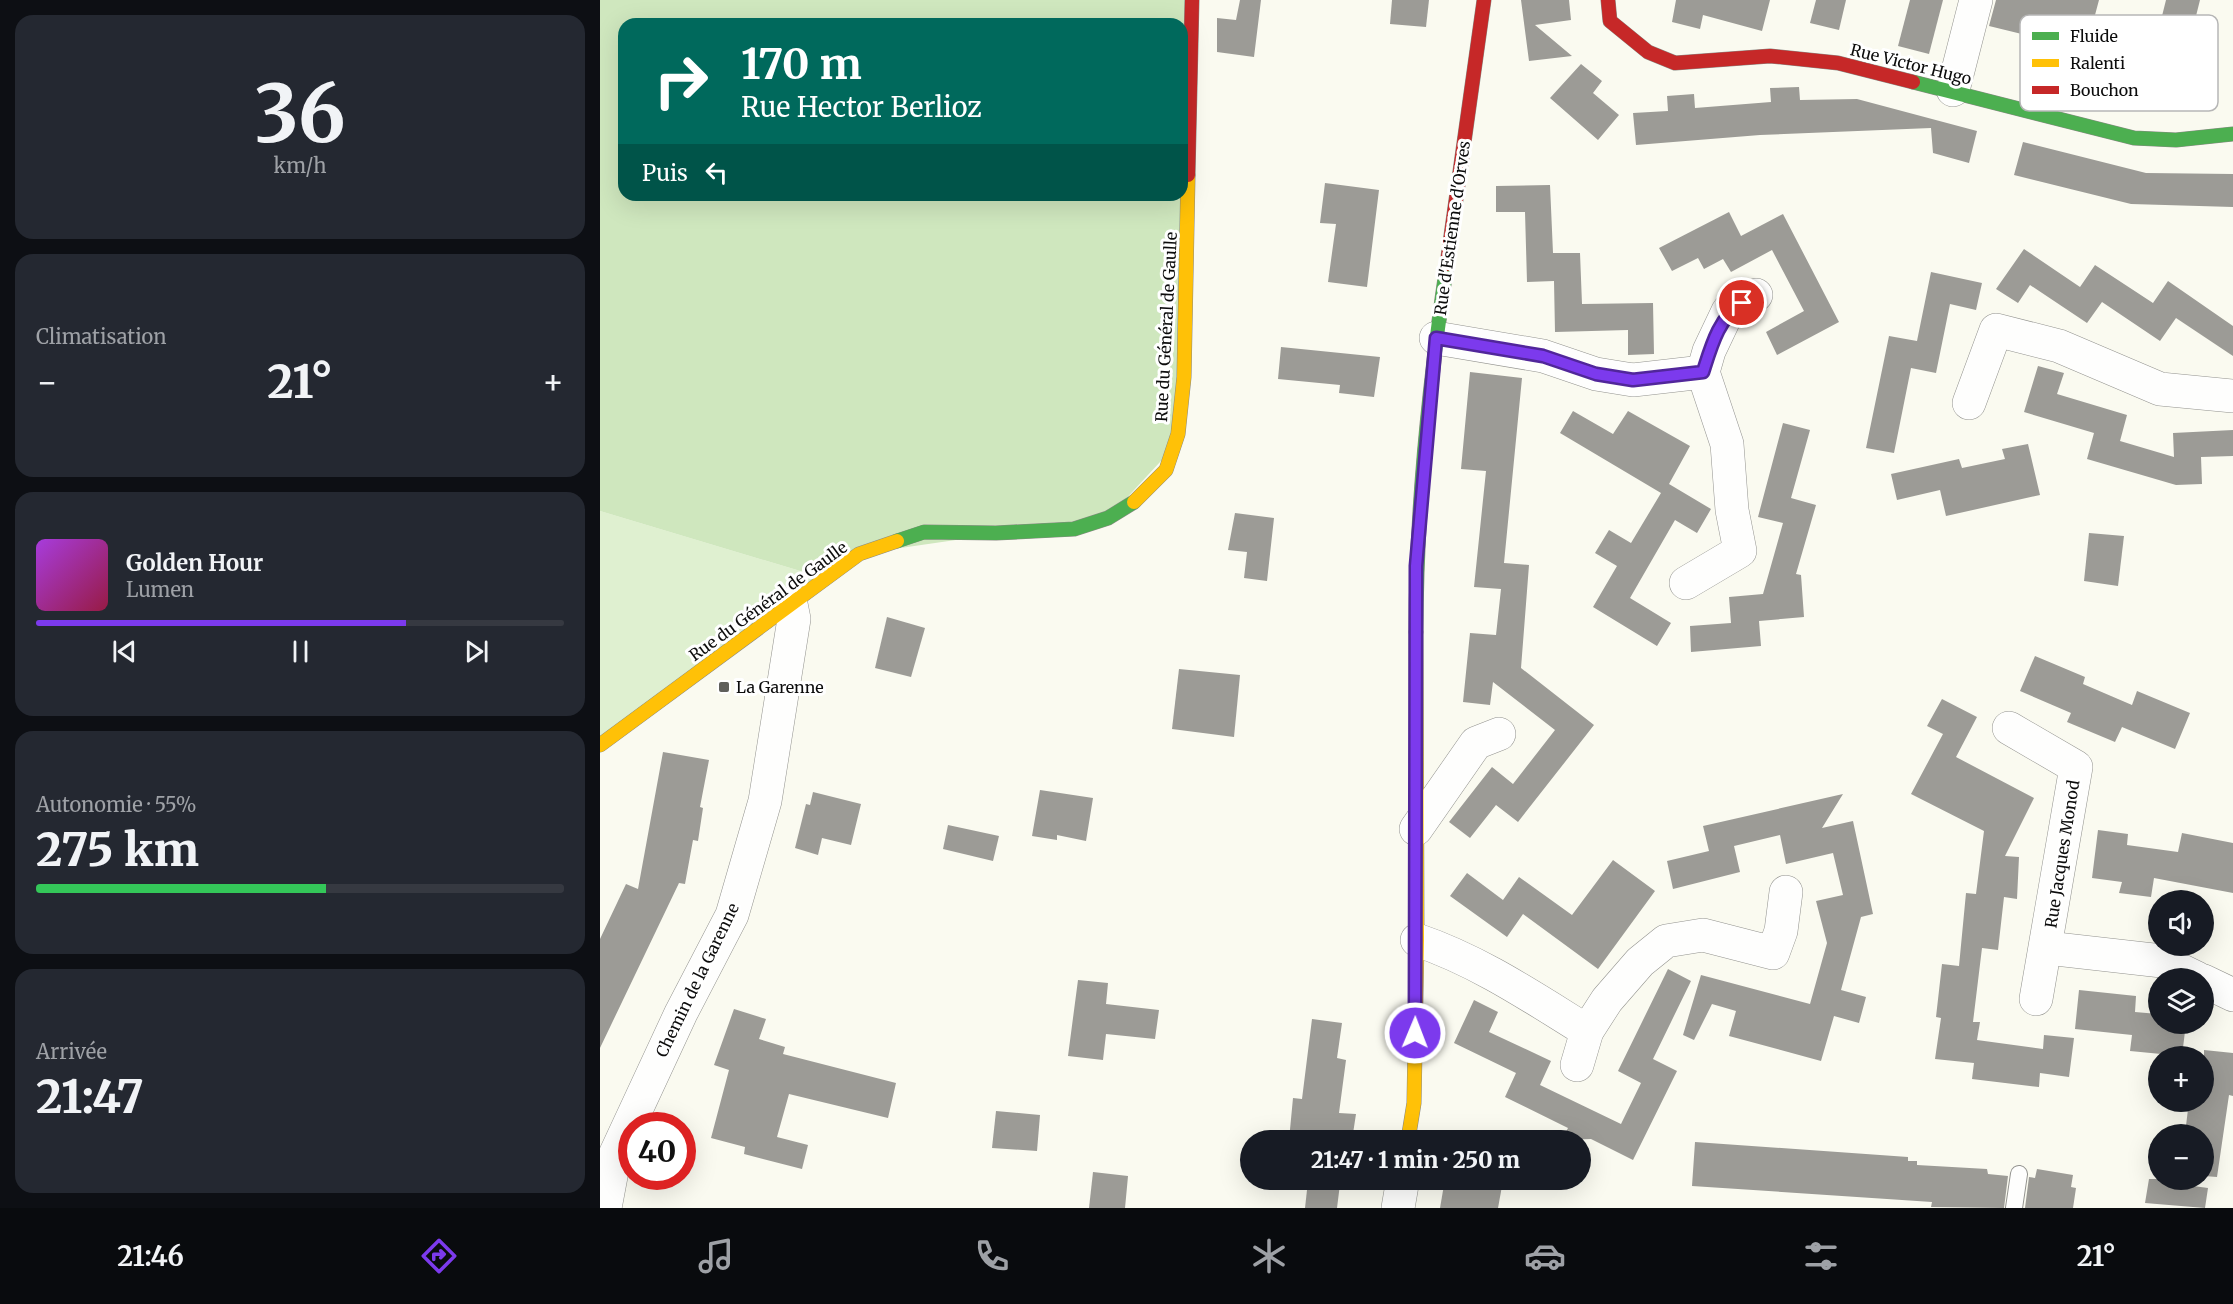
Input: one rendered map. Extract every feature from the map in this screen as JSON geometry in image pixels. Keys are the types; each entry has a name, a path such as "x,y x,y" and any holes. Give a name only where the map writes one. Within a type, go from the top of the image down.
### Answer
{"street":[{"name":"Rue du Général de Gaulle","path":"1188,188 1192,0"},
{"name":"Rue d'Estienne d'Orves","path":"1410,1130 1414,1103 1417,940 1416,566 1436,338 1484,0"},
{"name":"Rue Victor Hugo","path":"1608,0 1610,21 1647,52 1675,63 1770,56 1838,63 2020,108"},
{"path":"1953,90 1976,0"},
{"name":"Rue Victor Hugo","path":"2032,111 2134,138 2176,140 2233,134"},
{"name":"Rue du Général de Gaulle","path":"600,745 859,554 924,532 996,533 1074,529 1108,518 1141,497 1166,470 1178,434 1184,376 1188,201"},
{"path":"1686,583 1740,551 1732,510 1727,444 1703,372 1709,351 1728,311 1756,295"},
{"path":"1969,403 1996,330 2059,346 2160,389 2233,396"},
{"path":"1436,338 1543,356 1596,374 1633,380 1703,372"},
{"name":"Chemin de la Garenne","path":"605,1208 615,1155 681,1012 732,915 765,801 794,619 790,604"},
{"name":"Rue Jacques Monod","path":"2008,728 2076,767 2047,948 2036,999"},
{"path":"1416,829 1476,744 1499,734"},
{"path":"1577,1065 1587,1031 1607,1000 1633,970 1666,941 1703,935 1773,953 1781,931 1786,892"},
{"path":"1417,940 1446,950 1497,975 1587,1031"},
{"name":"Rue Jacques Monod","path":"2047,948 2162,961 2177,968"},
{"path":"2214,986 2233,995"},
{"path":"1398,1208 1400,1190"}],"lane":[{"path":"2014,1208 2019,1174"}],"green space":[{"path":"600,0 1192,0 1188,99 1188,18 618,18 618,201 1184,201 1174,447 1108,518 859,554 827,579 600,511"},
{"path":"600,511 827,579 600,745"}],"building":[{"path":"1240,0 1261,0 1254,57 1217,52 1217,18 1236,20"},
{"path":"1392,0 1429,0 1426,27 1390,24"},
{"path":"1521,0 1569,0 1571,20 1535,25 1572,56 1529,61"},
{"path":"1676,0 1770,0 1762,31 1703,15 1700,29 1672,22"},
{"path":"1816,0 1846,0 1839,30 1810,23"},
{"path":"1910,0 1943,0 1929,54 1898,46"},
{"path":"1996,0 2099,0 2095,15 2020,15 2020,34 1989,26"},
{"path":"2166,0 2200,0 2196,15 2162,15"},
{"path":"1581,64 1602,81 1593,93 1619,115 1598,140 1550,98"},
{"path":"1799,87 1800,100 1857,99 1977,131 1969,163 1933,153 1931,128 1760,135 1636,145 1633,113 1668,111 1667,96 1694,94 1695,108 1771,102 1770,88"},
{"path":"2023,142 2146,173 2233,174 2233,207 2131,204 2014,175"},
{"path":"1325,183 1379,190 1367,287 1328,282 1336,224 1320,223"},
{"path":"1550,185 1553,253 1580,253 1582,304 1653,303 1654,354 1628,355 1628,330 1555,332 1554,281 1527,282 1525,212 1496,212 1496,186"},
{"path":"1729,212 1741,236 1783,214 1839,322 1777,355 1766,332 1804,311 1772,250 1731,272 1723,259 1704,269 1698,258 1672,271 1659,248"},
{"path":"2024,249 2080,287 2095,265 2153,303 2168,281 2233,326 2233,356 2176,318 2160,341 2102,302 2087,323 2030,285 2018,303 1996,289"},
{"path":"1931,272 1982,283 1976,310 1950,304 1936,373 1911,368 1894,453 1866,448 1889,336 1917,341"},
{"path":"1281,347 1380,357 1374,397 1339,393 1340,385 1278,379"},
{"path":"2038,366 2064,373 2057,394 2127,415 2120,441 2174,457 2173,433 2233,430 2233,456 2201,457 2202,484 2176,485 2087,459 2094,433 2024,412"},
{"path":"1470,372 1522,378 1504,563 1529,565 1521,668 1594,725 1518,822 1496,805 1470,838 1449,822 1492,767 1513,784 1555,730 1493,682 1490,705 1463,702 1470,633 1496,635 1501,589 1474,587 1486,471 1461,469"},
{"path":"1573,411 1613,434 1628,411 1690,446 1669,484 1711,509 1697,533 1675,520 1630,598 1671,623 1657,646 1593,607 1617,566 1595,553 1609,530 1631,543 1661,493 1560,433"},
{"path":"1783,423 1810,430 1791,498 1816,505 1796,574 1801,575 1804,617 1759,621 1761,646 1691,652 1690,626 1731,623 1729,597 1763,594 1783,523 1758,517"},
{"path":"2028,444 2040,495 1946,516 1940,490 1897,500 1891,474 1959,459 1962,468 2005,459 2002,449"},
{"path":"1235,513 1274,518 1267,581 1244,578 1247,552 1228,550"},
{"path":"2089,533 2124,536 2118,586 2084,581"},
{"path":"887,617 925,628 911,677 875,668"},
{"path":"2035,656 2085,677 2083,684 2132,705 2137,691 2190,713 2175,749 2122,727 2115,742 2067,722 2071,713 2020,691"},
{"path":"1179,669 1240,675 1234,737 1172,729"},
{"path":"1942,699 1977,717 1956,757 2034,798 2005,856 2019,857 2017,899 2004,897 1998,950 1982,948 1973,1022 1980,1022 1977,1040 2043,1049 2044,1035 2074,1038 2069,1077 2040,1073 2039,1087 1972,1079 1974,1063 1935,1059 1941,1018 1936,1017 1942,964 1959,966 1966,893 1976,894 1984,831 1911,794 1943,734 1927,726"},
{"path":"663,752 709,760 700,807 703,808 698,841 693,840 685,884 679,883 600,1048 600,939 626,884 638,889"},
{"path":"1040,790 1093,798 1086,841 1057,835 1057,840 1032,836"},
{"path":"813,792 861,804 851,845 822,838 818,855 795,848 806,804 810,805"},
{"path":"1843,794 1822,828 1853,821 1873,914 1861,917 1841,990 1866,997 1859,1023 1834,1016 1821,1061 1729,1036 1736,1011 1712,1004 1694,1040 1683,1035 1701,975 1810,1004 1827,943 1816,901 1843,895 1833,853 1786,864 1780,835 1734,846 1740,872 1673,889 1667,861 1709,851 1703,826"},
{"path":"948,825 999,836 993,861 943,849"},
{"path":"2098,830 2128,834 2127,845 2178,852 2182,833 2233,843 2233,893 2154,878 2152,890 2148,890 2148,897 2119,893 2122,882 2092,878"},
{"path":"1613,860 1655,891 1598,969 1523,914 1507,937 1450,896 1467,873 1503,900 1519,877 1572,915"},
{"path":"1668,969 1691,981 1653,1059 1677,1071 1633,1160 1591,1139 1591,1130 1567,1130 1568,1128 1505,1097 1516,1073 1454,1043 1474,1000 1498,1012 1489,1032 1551,1061 1540,1085 1621,1124 1641,1083 1618,1071"},
{"path":"1078,980 1108,983 1106,1004 1159,1010 1155,1039 1106,1034 1103,1060 1068,1056"},
{"path":"2079,990 2136,996 2135,1012 2148,1013 2148,1034 2185,1034 2183,1046 2148,1046 2148,1053 2130,1051 2132,1035 2075,1029"},
{"path":"734,1009 766,1019 759,1039 785,1047 783,1054 896,1083 888,1118 789,1094 777,1137 808,1145 802,1169 744,1154 745,1147 711,1138 729,1070 714,1065"},
{"path":"1312,1019 1342,1023 1337,1058 1346,1060 1339,1113 1356,1114 1354,1130 1290,1130 1293,1098 1302,1099"},
{"path":"2214,1051 2233,1053 2233,1096 2229,1095 2217,1177 2214,1177 2214,1124 2186,1124 2188,1112 2214,1112"},
{"path":"996,1111 1040,1115 1037,1151 992,1148"},
{"path":"1695,1142 1908,1157 1908,1161 1917,1161 1917,1165 1987,1169 1988,1174 2008,1176 2004,1208 1931,1207 1932,1202 1692,1186"},
{"path":"2037,1169 2073,1175 2071,1187 2076,1188 2073,1208 2025,1208 2029,1177 2035,1178"},
{"path":"1093,1172 1128,1176 1125,1208 1089,1208"},
{"path":"2148,1185 2148,1190 2208,1190 2205,1208 2145,1203"},
{"path":"1307,1190 1339,1190 1337,1208 1305,1208"},
{"path":"1443,1190 1501,1190 1498,1208 1440,1208"}],"traffic: fast":[{"path":"1913,82 2020,109"},
{"path":"2027,111 2134,138 2176,140 2233,134"},
{"path":"1416,632 1421,493 1447,264"},
{"path":"897,541 924,532 996,533 1074,529 1108,518 1134,502"}],"traffic: slow":[{"path":"1134,502 1166,470 1178,434 1184,377 1187,201"},
{"path":"600,745 859,554 897,541"},
{"path":"1410,1130 1414,1103 1417,940 1416,632"}],"traffic: jam":[{"path":"1188,175 1192,0"},
{"path":"1447,264 1484,0"},
{"path":"1608,0 1610,21 1648,52 1675,63 1770,56 1838,63 1913,82"}],"place":[{"name":"La Garenne","path":"724,687"}],"route":[{"path":"1415,1033 1417,940 1416,566 1436,338 1543,356 1596,374 1633,380 1680,375 1703,372 1709,351 1728,311 1742,303"}]}
